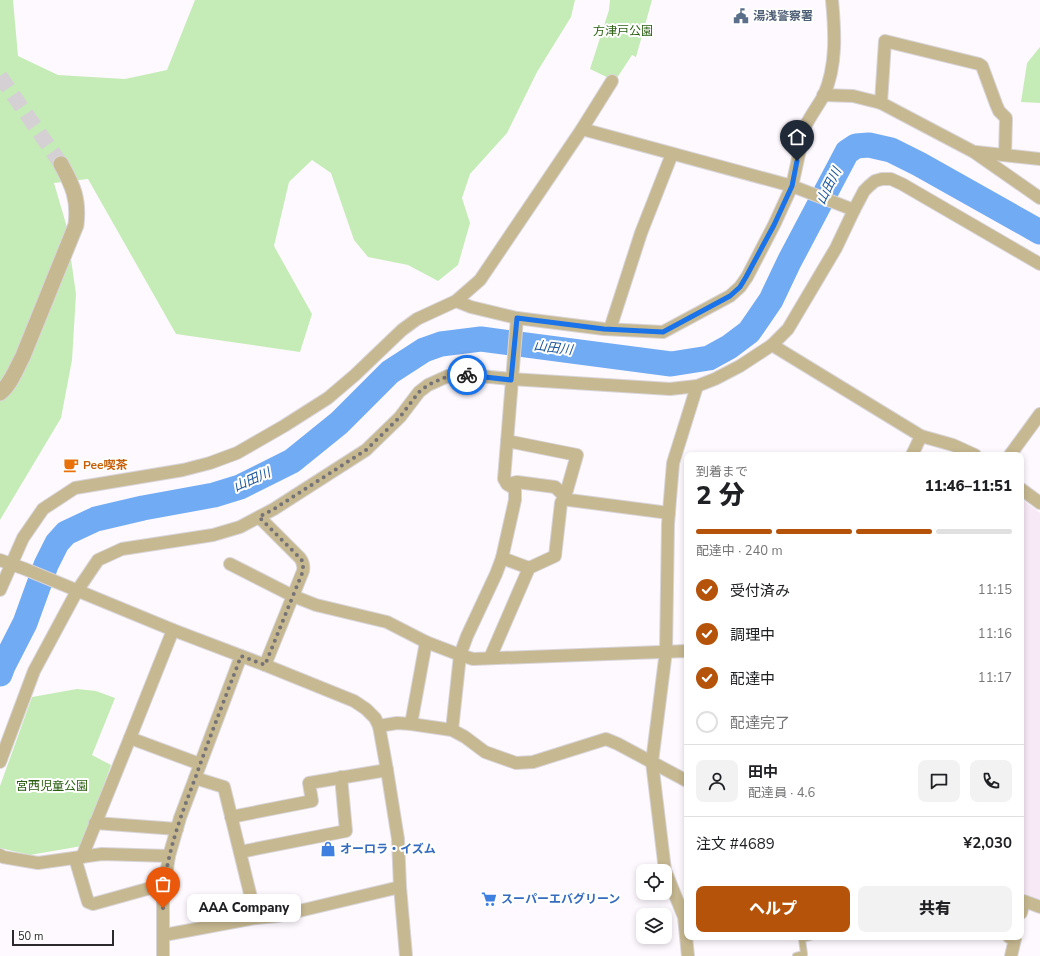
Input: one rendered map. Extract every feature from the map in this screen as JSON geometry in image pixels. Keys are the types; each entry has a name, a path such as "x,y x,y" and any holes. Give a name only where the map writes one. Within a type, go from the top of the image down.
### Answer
{"street":[{"path":"456,301 471,308 516,321 663,332 730,296 740,287 796,188 806,127 809,118 824,95 832,68 834,40 832,0"},
{"path":"881,103 885,41 979,64 982,66 999,111 1006,118 1005,155"},
{"path":"0,590 23,538 43,509 75,488 183,470 210,463 237,453 284,426 328,398 356,375 402,330 417,318 456,301 480,280 612,82"},
{"path":"824,95 853,96 881,103 974,152 1040,198"},
{"path":"582,129 796,188 854,210"},
{"path":"974,152 1040,160"},
{"path":"610,329 642,233 672,154"},
{"path":"0,393 14,374 76,225 76,195 61,164"},
{"path":"0,762 34,671 73,589 98,560 122,549 213,535 240,526 259,517 366,450 400,417 419,392 428,385 448,376 458,374 511,376 670,389 697,386 715,379 740,366 772,345 788,330 836,248 864,191 875,181 882,179 891,180 912,190 1040,264"},
{"path":"452,730 460,656 466,636 496,574 502,558 516,495 514,489 507,484 504,479 516,321"},
{"path":"772,345 921,436 953,445 968,452"},
{"path":"684,917 665,870 652,762 666,651 669,513 673,463 697,386"},
{"path":"1012,452 1040,414"},
{"path":"913,452 921,436"},
{"path":"490,658 529,568 555,556 561,503 567,490 576,455 506,441"},
{"path":"507,484 517,482 555,487 568,500 669,513"},
{"path":"1024,491 1040,503"},
{"path":"259,517 303,562 303,571 265,665"},
{"path":"502,558 529,568"},
{"path":"0,560 354,701 366,709 375,718 379,726 388,770 398,839 400,887 406,956"},
{"path":"230,564 293,596 316,605 387,622 426,642 460,656 473,659 684,651"},
{"path":"165,884 93,904 88,902 79,858 95,823 173,630"},
{"path":"411,724 426,642"},
{"path":"163,956 163,895 169,856 200,764 241,656"},
{"path":"379,726 397,723 452,730 465,736 485,752 516,763 533,762 606,739 684,779"},
{"path":"130,738 200,764"},
{"path":"231,817 312,801 309,782 388,770"},
{"path":"240,852 346,831 341,777"},
{"path":"195,778 224,787 256,918"},
{"path":"95,823 177,829"},
{"path":"0,855 3,857 38,863 102,854 169,856"},
{"path":"164,934 256,918 278,916 400,887"},
{"path":"1024,901 1040,907"},
{"path":"686,940 688,956"},
{"path":"1011,956 1013,940"}],"lane":[{"path":"796,956 804,954 802,940"}],"shaded area":[{"path":"1024,501 1040,513 1040,904 1024,898"}],"green space":[{"path":"0,0 13,0 18,56 58,75 125,79 167,70 195,0 575,0 571,17 537,72 507,133 470,174 462,198 470,223 458,265 438,281 408,265 368,257 354,240 331,173 312,160 289,182 274,246 312,314 300,352 176,334 88,179 54,183 66,224 76,294 72,360 61,418 0,520"},
{"name":"方津戸公園","path":"610,0 652,0 636,57 632,55 615,81 590,69 609,10"},
{"path":"1040,47 1040,103 1021,102 1027,63"},
{"name":"宮西児童公園","path":"77,689 96,691 115,698 92,755 111,765 82,846 30,855 0,848 0,786 32,697"}],"waterway":[{"name":"山田川","path":"0,674 25,623 46,565 57,543 66,533 96,519 143,508 214,495 240,487 292,461 339,423 390,372 424,350 441,344 481,339 671,364 709,358 729,347 749,332 771,300 789,262 847,152 856,146 869,145 891,150 919,164 1040,232"}],"tunnel":[{"path":"0,76 61,164"}],"way so far":[{"path":"163,908 163,895 169,856 180,818 241,656 265,665 303,571 304,566 300,558 259,517 366,450 400,417 419,392 428,385 448,376 458,374 467,375"}],"place":[{"name":"湯浅警察署","path":"741,16"},
{"name":"Pee喫茶","path":"71,465"},
{"name":"オーロラ・イズム","path":"328,849"},
{"name":"スーパーエバグリーン","path":"489,899"},
{"name":"AAA Company","path":"163,908"}],"route":[{"path":"467,375 511,380 517,318 604,329 663,332 730,296 740,287 774,225 792,186 797,161"}]}
